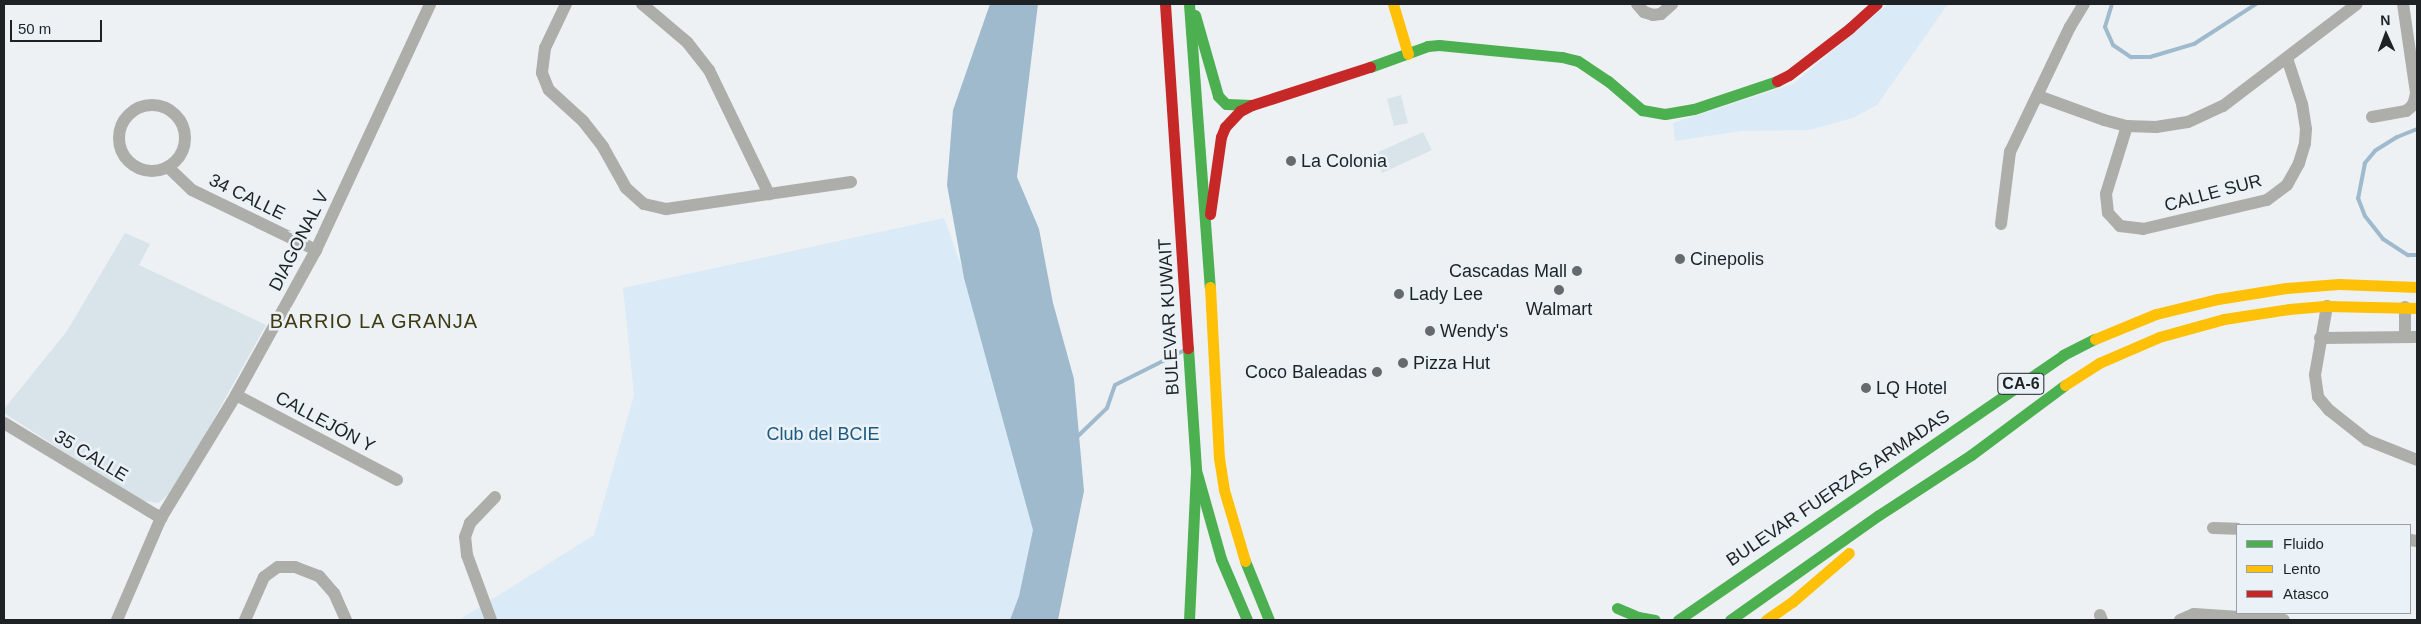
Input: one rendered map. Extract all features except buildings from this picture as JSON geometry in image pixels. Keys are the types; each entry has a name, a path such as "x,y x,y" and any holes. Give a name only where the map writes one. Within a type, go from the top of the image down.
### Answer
{"main road":[{"name":"BULEVAR KUWAIT","path":"1165,4 1196,470 1221,559 1247,620"},
{"path":"1190,4 1218,96 1226,104 1252,105"},
{"path":"1190,4 1207,236 1219,458 1224,490 1248,572 1268,620"},
{"path":"1393,4 1408,54"},
{"path":"1207,236 1221,137 1231,120 1240,111 1252,105 1428,46 1439,45 1562,57 1578,61 1590,68 1642,110 1665,114 1694,109 1774,82 1789,75 1850,28 1876,4"},
{"name":"BULEVAR FUERZAS ARMADAS","path":"1678,620 2063,355 2113,330 2156,314 2218,299 2286,288 2339,284 2417,287"},
{"name":"CA-6","path":"1730,620 1879,514 1971,455 2048,396 2099,363 2159,337 2224,319 2289,309 2327,306 2411,307"},
{"path":"1189,620 1196,470"},
{"path":"1770,618 1792,602 1858,545 1879,514"},
{"path":"1667,620 1726,586"},
{"path":"1618,608 1638,617 1655,620"}],"street":[{"name":"DIAGONAL V","path":"117,620 161,518 236,396 316,250 430,4"},
{"path":"566,4 545,48 542,73 549,90 583,121 603,147 626,188 644,204 666,209 851,182"},
{"path":"642,4 686,42 709,70 769,194"},
{"path":"1637,4 1644,12 1653,15 1661,14 1672,4"},
{"path":"2001,224 2010,152 2070,27 2084,4"},
{"path":"2038,96 2104,120 2127,126 2172,126 2206,115 2223,106 2357,4"},
{"path":"2372,117 2406,111 2412,108 2414,102 2416,93 2402,4"},
{"name":"CALLE SUR","path":"2127,126 2106,194 2108,213 2120,226 2143,229 2266,200 2278,193 2290,180 2299,163 2305,143 2306,129 2302,104 2287,58"},
{"path":"156,105 166,108 182,122 186,142 177,161 168,167 158,171 141,168 127,159 121,149 119,138 121,127 126,117 135,110 145,106 156,105"},
{"name":"34 CALLE","path":"168,167 192,190 316,250"},
{"path":"2327,306 2315,375 2318,397 2329,410 2368,440 2417,460"},
{"path":"2320,338 2411,337 2411,307"},
{"name":"CALLEJÓN Y","path":"236,396 397,480"},
{"name":"35 CALLE","path":"4,423 161,518"},
{"path":"491,620 467,555 464,537 470,523 495,497"},
{"path":"2213,528 2236,530"},
{"path":"245,620 264,577 278,567 295,567 319,576 334,593 346,620"},
{"path":"2180,620 2194,614 2206,617 2284,620"}],"shaded area":[{"path":"990,4 1038,4 1017,177 1039,229 1053,303 1074,379 1084,491 1058,620 1010,620 1019,596 1033,530 964,278 947,185 953,110"},
{"path":"1401,95 1408,123 1394,126 1387,99"},
{"path":"1423,132 1432,150 1382,173 1374,154"},
{"path":"125,233 150,244 139,265 266,325 202,440 168,495 158,503 139,500 4,413 4,409 67,331"}],"green space":[{"path":"1888,4 1948,4 1877,105 1853,118 1809,130 1741,131 1675,141 1673,123 1793,84"},
{"name":"Club del BCIE","path":"944,218 1018,425 1036,504 1033,620 459,620 594,535 634,395 623,288"}],"waterway":[{"path":"2112,4 2105,27 2113,45 2131,57 2150,57 2194,44 2256,4"},
{"path":"2417,129 2397,137 2375,151 2365,163 2358,198 2365,216 2383,239 2408,255 2417,255"},
{"path":"1076,438 1107,408 1115,385 1183,351"}],"traffic: fast":[{"path":"1189,4 1210,287"},
{"path":"1195,15 1218,96 1226,104 1252,105"},
{"path":"1370,67 1428,46 1439,45 1562,57 1578,61 1608,81 1642,110 1665,114 1694,109 1777,81"},
{"path":"1678,620 2063,355 2095,339"},
{"path":"1188,348 1196,470 1221,559 1247,620"},
{"path":"1730,620 1879,515 1971,455 2065,385"},
{"path":"1189,620 1196,470"},
{"path":"1245,561 1269,620"},
{"path":"1617,608 1638,617 1655,620"}],"traffic: slow":[{"path":"1393,4 1408,54"},
{"path":"2095,339 2156,314 2218,299 2286,288 2339,284 2417,287"},
{"path":"1210,287 1219,458 1224,490 1245,561"},
{"path":"2065,385 2099,363 2159,337 2224,319 2289,309 2327,306 2417,308"},
{"path":"1766,620 1792,602 1849,553"}],"traffic: jam":[{"path":"1165,4 1188,348"},
{"path":"1777,81 1789,75 1850,28 1877,4"},
{"path":"1210,214 1221,137 1225,127 1240,111 1252,105 1370,67"}],"place":[{"name":"La Colonia","path":"1291,161"},
{"name":"Cinepolis","path":"1680,259"},
{"name":"Cascadas Mall","path":"1577,271"},
{"name":"Walmart","path":"1559,290"},
{"name":"Lady Lee","path":"1399,294"},
{"name":"Wendy's","path":"1430,331"},
{"name":"Pizza Hut","path":"1403,363"},
{"name":"Coco Baleadas","path":"1377,372"},
{"name":"LQ Hotel","path":"1866,388"}],"district":[{"name":"BARRIO LA GRANJA","path":"374,321"}]}
